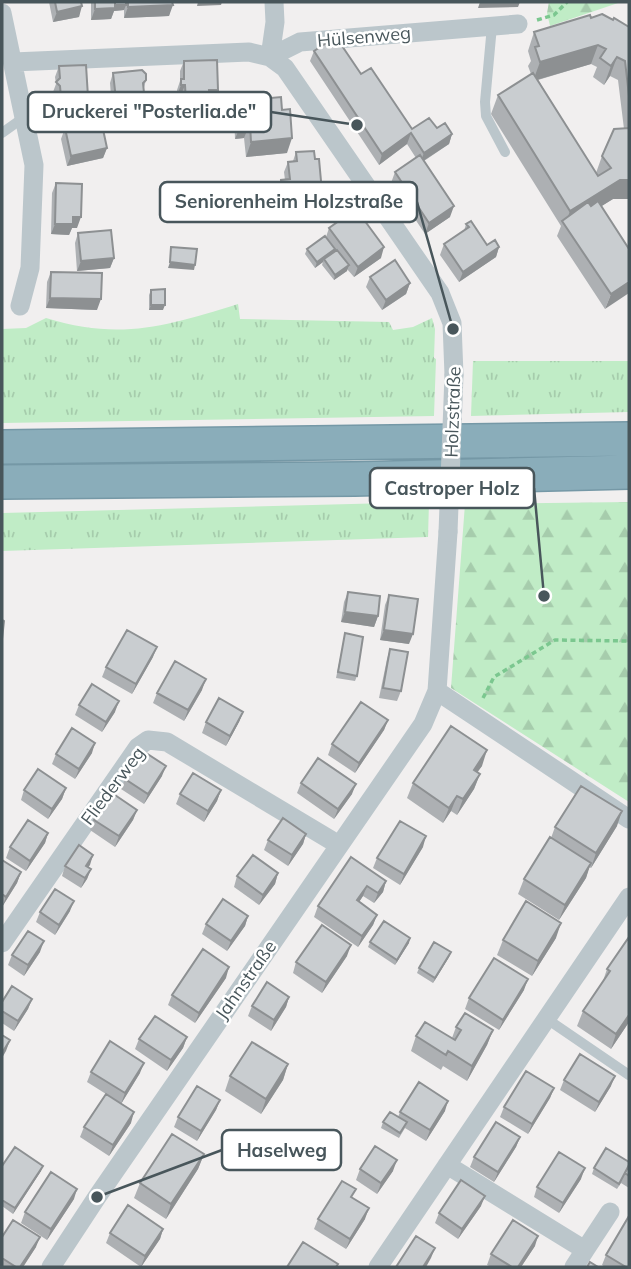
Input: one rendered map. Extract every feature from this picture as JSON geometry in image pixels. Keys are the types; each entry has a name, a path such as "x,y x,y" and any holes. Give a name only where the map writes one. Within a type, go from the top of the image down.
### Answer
{"highway":[{"path":"2,447 629,439"},
{"path":"2,482 397,478 629,472"}],"street":[{"path":"13,62 250,52 270,57 275,22 274,2"},
{"path":"2,13 34,164 30,268 20,306"},
{"name":"Hülsenweg","path":"270,57 300,42 518,24"},
{"name":"Holzstraße","path":"270,57 285,68 440,293 452,323 454,375 448,532 437,691"},
{"path":"437,691 629,819"},
{"name":"Jahnstraße","path":"51,1267 423,724 437,691"},
{"name":"Fliederweg","path":"2,943 138,747 148,740 167,742 340,845"},
{"path":"378,1267 629,897"},
{"path":"447,1166 585,1250"},
{"path":"574,1267 610,1212"}],"lane":[{"path":"492,26 486,116 505,152"},
{"path":"2,133 23,118"},
{"path":"547,1019 629,1075"}],"path":[{"path":"518,24 554,15 567,2"},
{"path":"474,714 494,677 555,640 629,641"}],"green space":[{"path":"549,2 621,2 550,26 547,13"},
{"path":"238,304 240,319 389,322 393,330 413,327 432,318 436,359 434,416 2,423 2,329 26,328 46,318 97,329 143,328 188,319"},
{"path":"473,361 629,361 629,412 471,416"},
{"path":"429,502 428,537 2,551 2,513"},
{"path":"629,502 629,802 451,688 465,504"}],"building":[{"path":"55,2 81,2 82,6 57,12"},
{"path":"95,2 115,2 115,8 95,9"},
{"path":"115,2 126,2 126,5 115,5"},
{"path":"128,2 172,2 173,5 128,7"},
{"path":"602,14 629,27 629,96 625,61 617,57 611,66 600,58 606,49 598,45 540,62 535,47 539,46 534,32 590,15 591,18"},
{"path":"336,37 361,74 371,68 412,129 429,118 437,128 445,123 452,134 424,153 411,133 382,154 314,51"},
{"path":"217,60 218,90 209,90 210,99 186,102 185,85 181,85 181,79 184,79 184,61"},
{"path":"86,65 88,97 61,98 60,86 56,82 60,78 59,66"},
{"path":"142,70 146,74 146,80 141,97 116,99 113,73"},
{"path":"533,73 598,176 611,168 602,156 614,129 629,128 629,180 620,180 570,211 498,95"},
{"path":"281,97 282,110 290,109 292,138 251,142 250,123 241,124 239,101"},
{"path":"101,120 107,148 71,156 65,128"},
{"path":"314,151 315,159 319,159 322,192 282,195 281,180 290,179 288,162 297,161 296,152"},
{"path":"420,155 454,206 429,223 395,172"},
{"path":"56,183 82,184 81,217 73,217 73,224 55,224"},
{"path":"598,201 629,249 629,282 611,294 562,221 588,202 591,206"},
{"path":"356,209 384,247 358,267 329,228"},
{"path":"471,221 487,245 495,240 499,247 463,272 444,244 469,227 466,224"},
{"path":"111,230 114,258 81,261 78,233"},
{"path":"325,236 335,249 317,262 307,249"},
{"path":"171,247 197,249 195,265 170,262"},
{"path":"337,250 349,265 335,275 324,259"},
{"path":"395,260 410,283 386,300 370,277"},
{"path":"51,272 102,273 101,299 50,298"},
{"path":"165,289 165,305 151,305 151,290"},
{"path":"348,592 380,596 378,616 345,612"},
{"path":"389,595 418,599 413,634 384,630"},
{"path":"127,630 157,647 136,684 106,667"},
{"path":"345,633 363,637 357,676 338,672"},
{"path":"390,649 408,652 401,691 383,688"},
{"path":"175,661 206,679 188,710 157,693"},
{"path":"92,684 119,701 106,722 79,705"},
{"path":"219,698 243,712 230,736 206,722"},
{"path":"361,702 388,720 359,763 332,744"},
{"path":"451,726 487,750 474,770 480,774 463,799 457,796 449,808 413,783"},
{"path":"72,728 95,743 79,769 56,754"},
{"path":"143,751 166,766 148,794 125,779"},
{"path":"318,758 356,784 338,809 301,783"},
{"path":"38,769 66,788 52,809 24,790"},
{"path":"193,773 221,790 208,811 180,794"},
{"path":"581,786 622,811 596,853 555,827"},
{"path":"112,793 137,810 119,836 94,820"},
{"path":"283,818 306,834 292,855 268,840"},
{"path":"28,820 48,833 30,861 10,847"},
{"path":"400,821 426,836 404,874 377,858"},
{"path":"550,837 591,863 565,905 524,879"},
{"path":"79,845 93,855 86,866 91,869 85,878 65,866"},
{"path":"253,855 278,873 263,895 237,876"},
{"path":"351,857 386,881 378,893 367,886 357,900 377,915 362,936 318,906"},
{"path":"2,860 21,872 6,897 2,894"},
{"path":"55,889 74,901 59,925 40,912"},
{"path":"223,899 248,916 231,941 206,924"},
{"path":"526,901 561,923 538,961 503,940"},
{"path":"384,921 410,938 397,960 370,942"},
{"path":"322,925 351,945 326,982 296,962"},
{"path":"28,931 44,941 28,965 12,955"},
{"path":"629,937 629,1015 616,1034 583,1011"},
{"path":"434,942 451,952 435,978 419,968"},
{"path":"203,949 229,967 199,1013 172,995"},
{"path":"494,958 528,979 503,1020 469,998"},
{"path":"267,982 289,997 274,1020 252,1006"},
{"path":"12,986 32,999 18,1021 2,1011 2,1002"},
{"path":"465,1013 493,1030 472,1066 448,1051 446,1055 416,1036 425,1022 455,1040 461,1030 456,1027"},
{"path":"155,1016 187,1037 171,1060 139,1039"},
{"path":"2,1035 10,1040 2,1053"},
{"path":"110,1041 144,1063 125,1093 91,1072"},
{"path":"252,1042 288,1064 266,1099 230,1076"},
{"path":"580,1054 615,1076 599,1102 564,1080"},
{"path":"526,1071 554,1088 532,1124 504,1107"},
{"path":"419,1082 448,1101 430,1130 400,1112"},
{"path":"197,1086 220,1100 201,1131 178,1117"},
{"path":"106,1094 134,1112 113,1145 84,1127"},
{"path":"390,1112 407,1122 400,1133 383,1122"},
{"path":"496,1122 520,1137 498,1172 474,1157"},
{"path":"172,1134 204,1154 171,1204 140,1183"},
{"path":"375,1146 397,1160 381,1183 360,1169"},
{"path":"15,1147 43,1166 15,1208 2,1200 2,1166"},
{"path":"606,1148 629,1162 619,1184 594,1168"},
{"path":"559,1152 585,1168 563,1203 537,1187"},
{"path":"51,1172 77,1189 51,1229 25,1212"},
{"path":"461,1180 485,1196 462,1229 439,1213"},
{"path":"342,1181 356,1189 351,1197 369,1208 350,1239 318,1219"},
{"path":"128,1205 163,1229 145,1256 110,1233"},
{"path":"629,1216 629,1267 626,1267 606,1255"},
{"path":"13,1220 40,1237 20,1267 2,1258 2,1237"},
{"path":"513,1220 538,1236 518,1267 512,1267 491,1254"},
{"path":"416,1236 435,1248 423,1267 396,1267"},
{"path":"303,1242 338,1264 336,1267 287,1267"}],"place":[{"name":"Druckerei \"Posterlia.de\"","path":"357,125"},
{"name":"Seniorenheim Holzstraße","path":"453,329"},
{"name":"Castroper Holz","path":"544,596"},
{"name":"Haselweg","path":"97,1197"}]}
